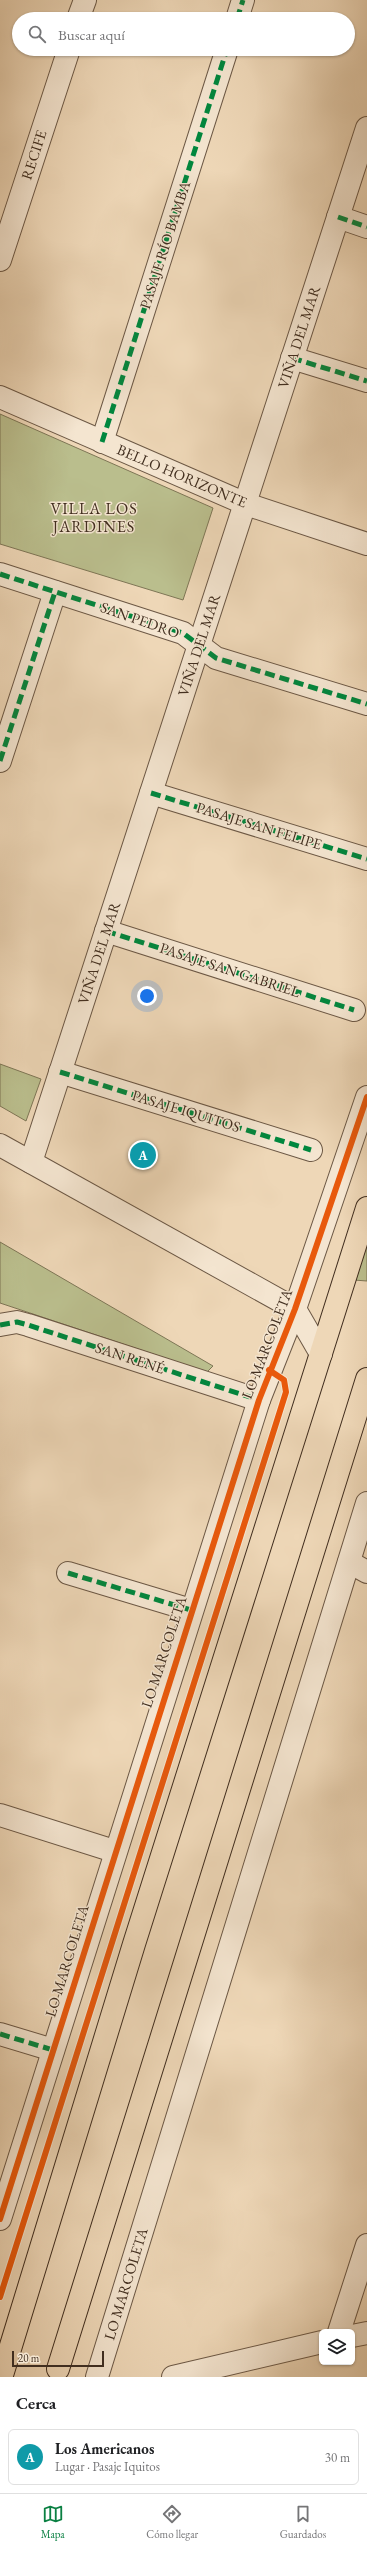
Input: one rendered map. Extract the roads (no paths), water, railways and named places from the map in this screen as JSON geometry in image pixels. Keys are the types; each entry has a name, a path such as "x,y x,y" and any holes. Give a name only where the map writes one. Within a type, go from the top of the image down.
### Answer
{"main road":[{"path":"2,2375 134,1944 367,1208"},
{"path":"58,2369 367,1379"}],"street":[{"path":"81,12 85,0"},
{"path":"239,12 243,0"},
{"name":"RECIFE","path":"0,260 67,56"},
{"name":"PASAJE RÍO BAMBA","path":"102,442 225,56"},
{"name":"VIÑA DEL MAR","path":"31,1162 367,128"},
{"path":"338,217 367,227"},
{"path":"292,358 367,381"},
{"name":"BELLO HORIZONTE","path":"0,397 246,504 367,544"},
{"name":"SAN PEDRO","path":"0,574 183,633 216,658 367,704"},
{"path":"0,761 55,592"},
{"name":"PASAJE SAN FELIPE","path":"151,793 367,859"},
{"name":"PASAJE SAN GABRIEL","path":"106,931 354,1010"},
{"name":"PASAJE IQUITOS","path":"60,1072 311,1150"},
{"name":"LO MARCOLETA","path":"0,2219 114,1851 259,1400 295,1309 367,1097"},
{"path":"0,1145 295,1309 320,1354"},
{"name":"SAN RENÉ","path":"0,1325 17,1322 28,1325 259,1400"},
{"name":"LO MARCOLETA","path":"98,2377 358,1567 367,1503"},
{"path":"68,1573 191,1610"},
{"path":"0,1815 114,1851"},
{"path":"0,2034 53,2050"},
{"path":"340,2329 367,2245"},
{"path":"355,2335 367,2332"},
{"path":"173,2377 319,2343"}],"place":[{"name":"Los Americanos","path":"143,1155"}],"district":[{"name":"VILLA LOS JARDINES","path":"94,517"}]}
